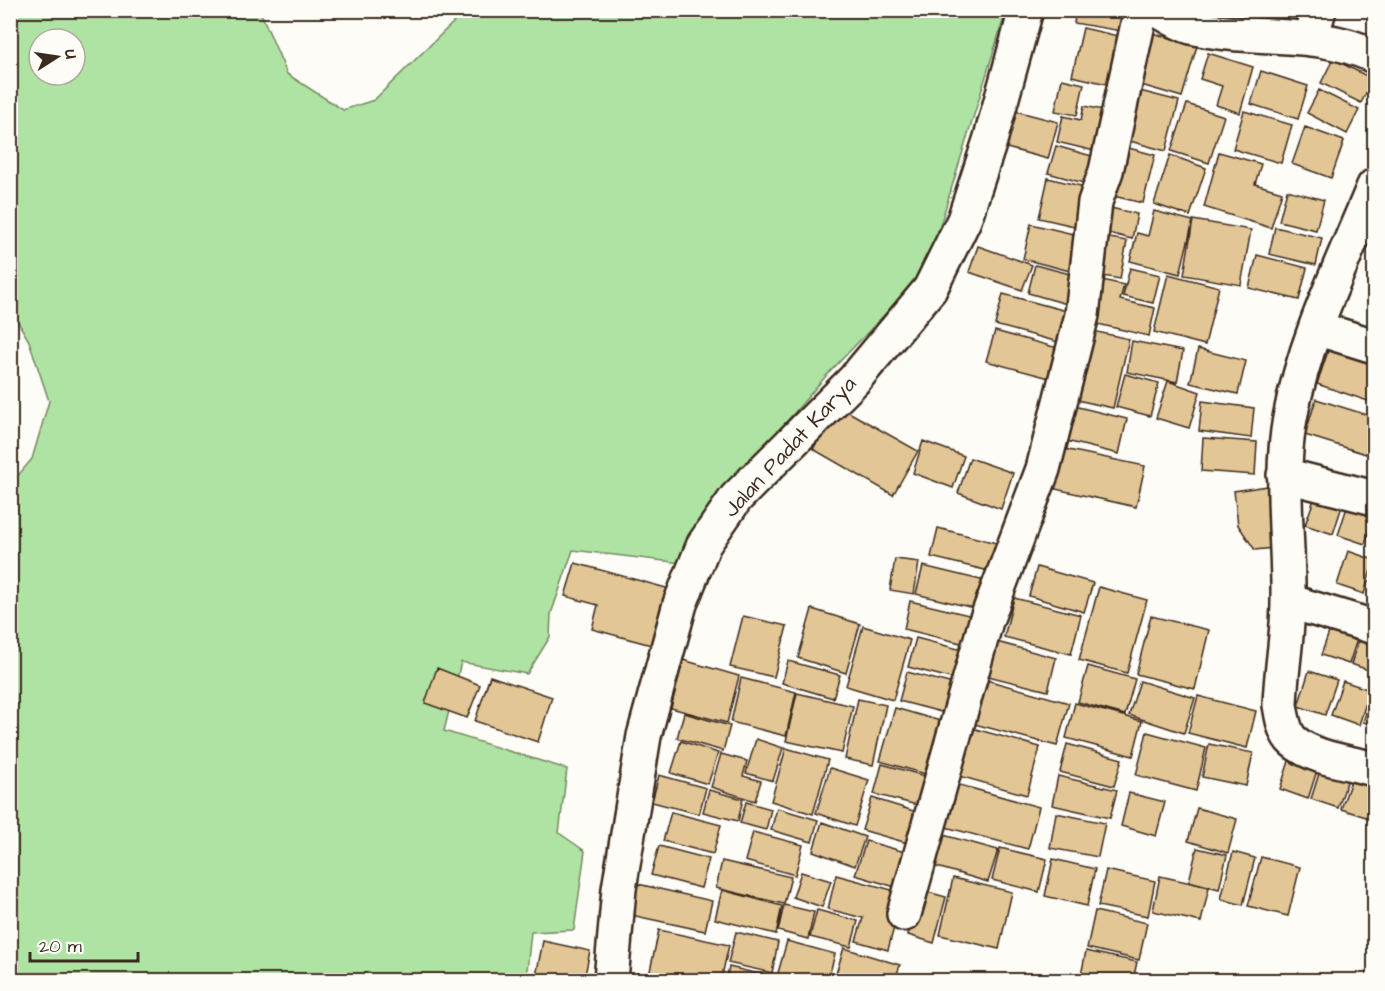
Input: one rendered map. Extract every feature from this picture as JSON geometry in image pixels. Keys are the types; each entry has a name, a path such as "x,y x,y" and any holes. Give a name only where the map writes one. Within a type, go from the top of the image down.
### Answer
{"street":[{"name":"Jalan Padat Karya","path":"611,981 619,890 644,736 680,604 704,544 736,498 854,380 930,289 964,220 990,141 1026,10"},
{"path":"904,914 986,621 1046,458 1082,315 1095,202 1106,171 1141,10"},
{"path":"1158,10 1190,27 1240,34 1315,24 1370,51"},
{"path":"1374,186 1301,369 1290,419 1284,475 1288,602 1280,705 1283,721 1292,740 1313,753 1374,769"},
{"path":"1316,328 1374,346"},
{"path":"1284,475 1374,498"},
{"path":"1288,602 1374,627"}],"green space":[{"path":"11,11 260,11 287,74 343,110 374,100 465,11 1006,11 926,271 826,376 731,486 681,563 573,550 551,614 550,637 527,674 461,662 444,731 567,769 559,833 585,851 574,930 531,932 526,980 11,980 10,485 32,459 49,401 29,341 11,310"}],"building":[{"path":"1076,10 1130,10 1127,32 1074,23"},
{"path":"1276,10 1304,10 1301,20"},
{"path":"1083,28 1127,38 1116,86 1072,76"},
{"path":"1146,31 1197,46 1182,97 1131,82"},
{"path":"1208,53 1253,67 1240,113 1216,105 1222,86 1200,79"},
{"path":"1333,59 1373,79 1361,103 1321,83"},
{"path":"1261,71 1308,86 1298,119 1251,104"},
{"path":"1062,79 1084,84 1077,115 1055,111"},
{"path":"1132,89 1179,101 1166,151 1119,138"},
{"path":"1319,90 1359,110 1347,134 1307,113"},
{"path":"1187,104 1224,116 1209,163 1171,151"},
{"path":"1084,106 1113,112 1103,153 1057,142 1063,116 1081,120"},
{"path":"1012,110 1058,122 1048,159 1003,147"},
{"path":"1244,111 1292,125 1281,163 1233,149"},
{"path":"1305,127 1344,141 1331,178 1292,164"},
{"path":"1056,146 1099,158 1091,185 1048,173"},
{"path":"1121,146 1155,155 1143,203 1109,195"},
{"path":"1219,152 1261,164 1255,184 1282,192 1271,228 1204,207"},
{"path":"1170,155 1206,168 1190,216 1154,204"},
{"path":"1048,178 1093,189 1083,228 1039,218"},
{"path":"1287,190 1324,200 1316,230 1279,221"},
{"path":"1102,206 1137,214 1132,239 1096,230"},
{"path":"1154,211 1193,221 1180,274 1130,261 1137,233 1148,236"},
{"path":"1193,220 1251,230 1241,285 1184,275"},
{"path":"1031,224 1086,237 1078,273 1023,259"},
{"path":"1275,227 1322,238 1316,265 1269,254"},
{"path":"1098,236 1127,241 1120,279 1091,274"},
{"path":"978,246 1032,265 1022,290 969,272"},
{"path":"1257,255 1307,268 1299,300 1249,288"},
{"path":"1035,265 1082,277 1074,306 1028,293"},
{"path":"1130,268 1160,275 1153,303 1123,296"},
{"path":"1168,274 1219,287 1205,345 1154,332"},
{"path":"1094,278 1124,285 1120,300 1155,308 1149,336 1085,321"},
{"path":"1003,294 1074,313 1066,344 995,325"},
{"path":"1084,329 1129,339 1113,408 1068,398"},
{"path":"995,331 1065,350 1057,380 986,361"},
{"path":"1132,341 1183,351 1177,382 1127,372"},
{"path":"1329,348 1374,363 1374,403 1317,384"},
{"path":"1198,349 1246,361 1238,394 1190,383"},
{"path":"1125,374 1159,383 1150,416 1116,407"},
{"path":"1168,381 1200,392 1189,428 1156,418"},
{"path":"1316,399 1374,417 1374,428 1366,454 1305,435"},
{"path":"1202,401 1254,408 1251,438 1199,431"},
{"path":"1066,404 1127,419 1119,454 1058,439"},
{"path":"838,406 918,451 893,495 813,449"},
{"path":"1203,438 1257,442 1255,475 1201,471"},
{"path":"923,441 964,456 953,488 913,473"},
{"path":"1059,448 1145,466 1136,507 1051,488"},
{"path":"970,458 1013,473 1001,509 958,493"},
{"path":"1267,486 1274,548 1255,550 1238,525 1234,491"},
{"path":"1317,491 1344,500 1333,534 1305,525"},
{"path":"1349,501 1374,509 1365,544 1338,535"},
{"path":"938,528 1000,544 993,572 931,557"},
{"path":"1348,551 1374,560 1364,594 1337,585"},
{"path":"895,559 919,562 914,594 890,590"},
{"path":"575,563 670,589 655,646 592,629 598,605 565,596"},
{"path":"923,566 985,581 978,609 916,594"},
{"path":"1037,567 1093,583 1084,612 1029,596"},
{"path":"1099,587 1147,600 1127,673 1079,660"},
{"path":"1014,598 1081,615 1071,654 1004,637"},
{"path":"910,601 973,616 965,644 904,629"},
{"path":"812,609 860,624 846,673 798,658"},
{"path":"743,616 787,626 774,677 730,667"},
{"path":"1151,616 1209,630 1195,689 1136,674"},
{"path":"1333,621 1360,630 1349,664 1321,655"},
{"path":"863,626 910,640 893,700 846,686"},
{"path":"1362,630 1374,634 1374,672 1351,664"},
{"path":"916,638 966,651 958,680 908,667"},
{"path":"993,641 1056,658 1048,691 984,675"},
{"path":"683,660 739,676 727,723 671,708"},
{"path":"788,661 840,675 833,698 782,683"},
{"path":"1088,666 1135,679 1125,715 1078,702"},
{"path":"437,668 480,685 467,718 425,703"},
{"path":"1309,671 1337,680 1325,715 1298,706"},
{"path":"907,672 957,685 949,714 899,701"},
{"path":"490,676 552,697 538,742 475,721"},
{"path":"741,678 796,692 786,736 731,722"},
{"path":"979,678 1069,703 1057,746 967,722"},
{"path":"1140,681 1195,698 1184,733 1129,715"},
{"path":"1343,681 1370,690 1359,725 1331,715"},
{"path":"1374,688 1374,725 1363,722"},
{"path":"797,693 853,706 842,753 786,741"},
{"path":"1198,696 1256,711 1247,748 1188,733"},
{"path":"858,699 886,705 873,765 845,759"},
{"path":"1075,703 1142,721 1133,756 1066,738"},
{"path":"895,708 951,724 936,777 880,761"},
{"path":"684,713 730,726 723,751 677,738"},
{"path":"968,727 1040,747 1027,795 956,775"},
{"path":"1147,732 1206,748 1196,791 1136,775"},
{"path":"756,739 783,748 773,781 746,773"},
{"path":"681,741 718,753 708,784 671,773"},
{"path":"1067,744 1122,759 1114,786 1060,772"},
{"path":"1209,744 1253,753 1246,786 1202,777"},
{"path":"786,748 828,760 813,814 771,801"},
{"path":"721,754 747,761 743,776 761,781 755,801 711,787"},
{"path":"1291,755 1319,764 1308,799 1280,789"},
{"path":"882,764 932,778 925,807 874,794"},
{"path":"1322,764 1350,773 1338,808 1311,799"},
{"path":"830,768 869,780 855,826 816,813"},
{"path":"659,775 706,788 699,814 652,802"},
{"path":"1353,775 1374,781 1374,801 1369,818 1341,809"},
{"path":"1058,776 1117,790 1110,818 1052,805"},
{"path":"949,782 1039,807 1028,849 938,825"},
{"path":"709,790 743,799 738,821 703,812"},
{"path":"1129,793 1165,802 1156,836 1121,826"},
{"path":"872,798 920,813 911,844 862,830"},
{"path":"746,802 771,809 766,830 740,823"},
{"path":"777,808 818,820 812,842 771,830"},
{"path":"1197,808 1237,819 1228,853 1188,841"},
{"path":"671,812 721,825 713,854 663,841"},
{"path":"1056,813 1105,823 1098,857 1050,848"},
{"path":"822,822 865,837 855,866 813,851"},
{"path":"753,832 803,845 795,875 745,861"},
{"path":"936,833 998,850 988,882 927,864"},
{"path":"866,841 912,854 902,889 855,875"},
{"path":"659,846 709,859 701,888 651,875"},
{"path":"1000,848 1047,859 1039,892 992,880"},
{"path":"1197,848 1227,855 1219,889 1189,881"},
{"path":"1233,852 1255,858 1243,905 1221,899"},
{"path":"1261,857 1300,867 1288,916 1248,906"},
{"path":"1053,859 1095,869 1087,906 1045,896"},
{"path":"722,861 791,877 784,904 716,888"},
{"path":"1106,870 1155,881 1148,916 1098,906"},
{"path":"801,872 831,881 822,907 793,897"},
{"path":"836,875 903,893 888,950 856,941 863,918 828,909"},
{"path":"1160,876 1209,887 1201,922 1153,911"},
{"path":"953,878 1012,892 999,949 940,935"},
{"path":"638,884 712,901 705,931 631,915"},
{"path":"722,890 782,906 776,934 715,919"},
{"path":"920,890 946,897 934,943 908,935"},
{"path":"784,905 814,912 808,939 778,931"},
{"path":"817,910 858,921 851,947 810,937"},
{"path":"1095,911 1147,923 1139,960 1087,948"},
{"path":"659,930 729,945 721,980 648,980"},
{"path":"736,932 778,942 772,973 728,963"},
{"path":"543,941 590,951 584,980 555,980 536,976"},
{"path":"787,941 835,954 828,980 776,980"},
{"path":"844,948 900,965 895,980 834,980"},
{"path":"1086,951 1137,962 1133,980 1080,980"},
{"path":"729,967 772,977 771,980 726,980"},
{"path":"985,975 1004,980 983,980"}]}
